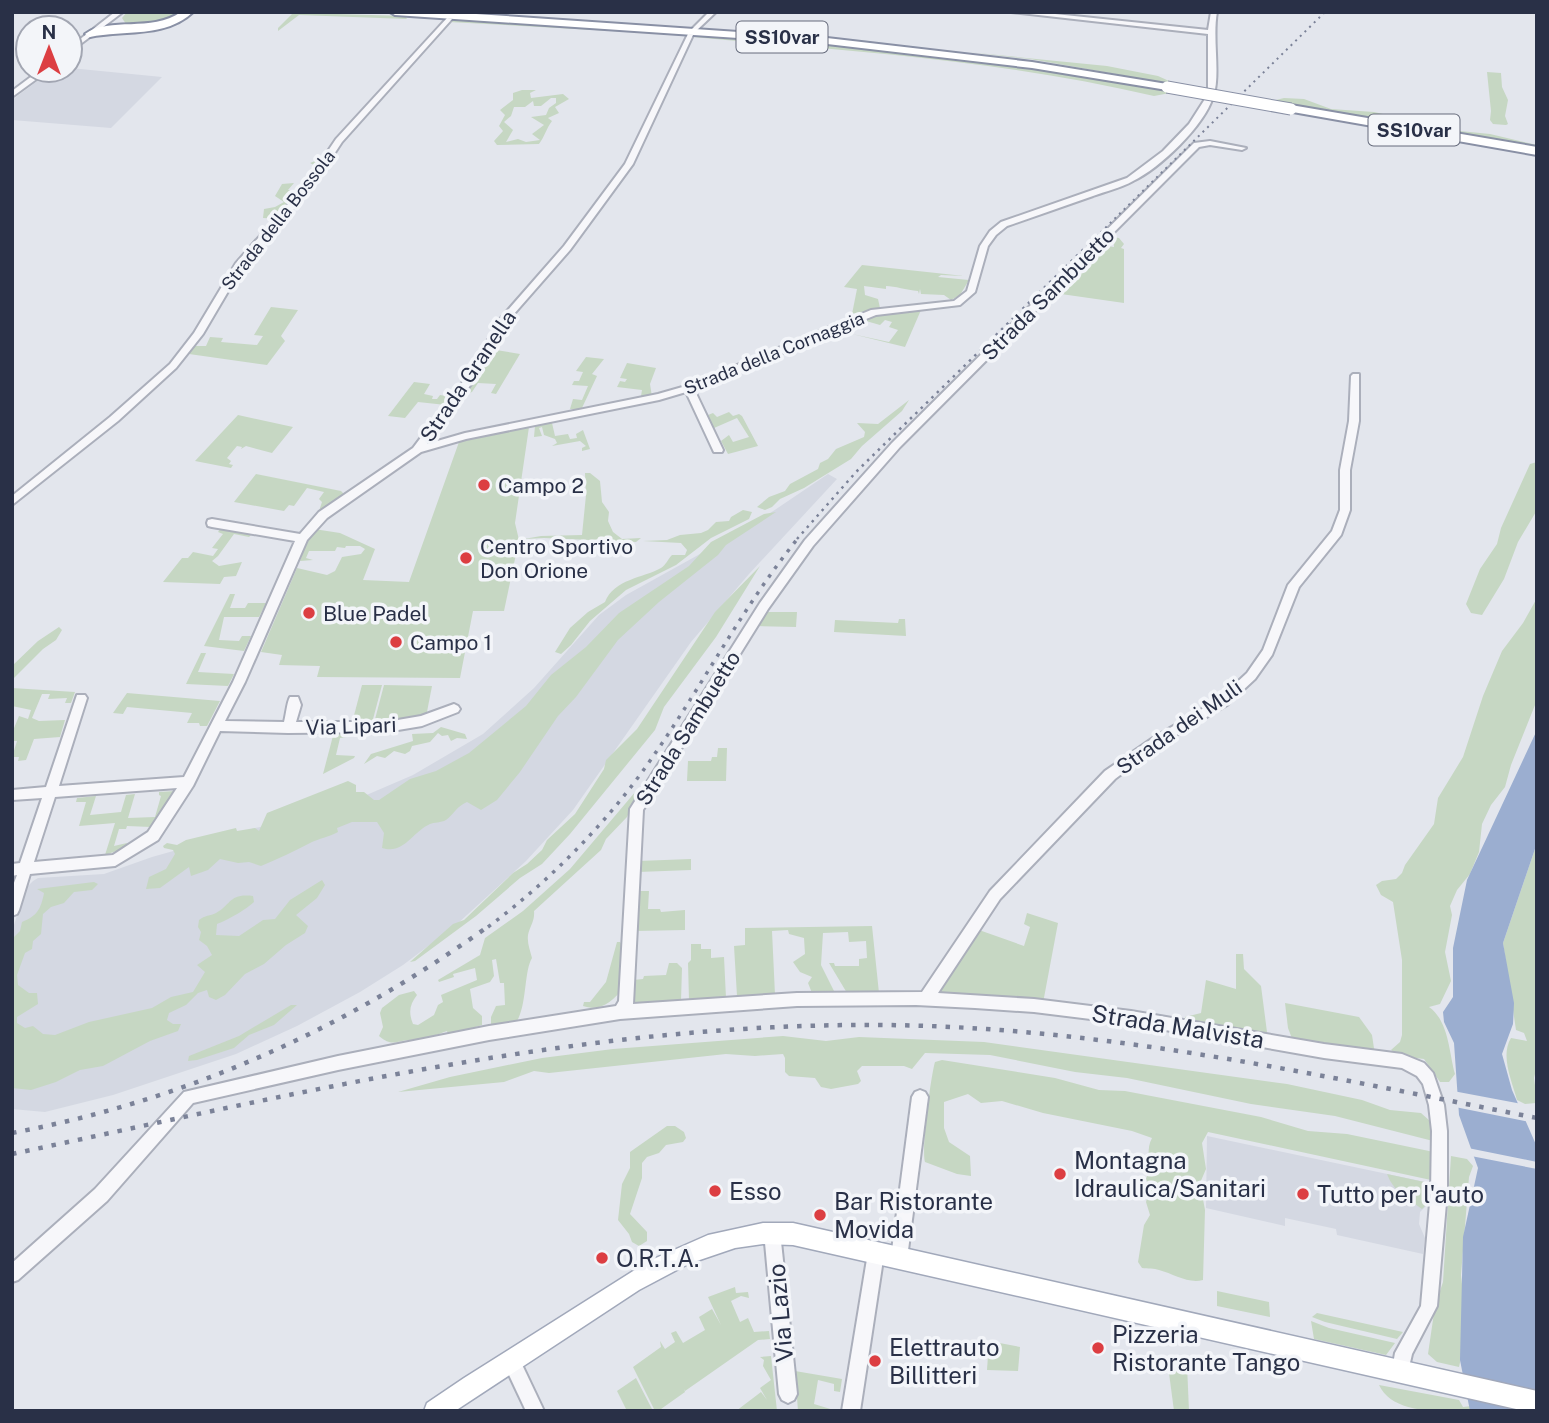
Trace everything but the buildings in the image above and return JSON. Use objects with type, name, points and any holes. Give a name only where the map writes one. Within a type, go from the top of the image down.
[{"type":"highway","name":"SS10var","points":[[395,12],[839,42],[1032,65],[1537,151]]},
{"type":"highway","points":[[103,24],[120,19],[141,29],[166,26],[187,13]]},
{"type":"highway","points":[[90,34],[120,19]]},
{"type":"main road","points":[[435,1411],[669,1260],[723,1239],[772,1232],[899,1258],[1537,1402]]},
{"type":"street","name":"Strada Granella","points":[[19,869],[116,860],[153,836],[188,782],[216,726],[302,538],[323,515],[417,450],[472,376],[503,321],[581,231],[629,163],[692,33],[713,12]]},
{"type":"street","points":[[1014,12],[1211,32]]},
{"type":"street","name":"Strada della Cornaggia","points":[[417,450],[465,436],[640,402],[689,388],[860,317],[887,310],[941,306],[965,298],[973,287],[984,246],[1004,223],[1114,187],[1145,172],[1192,125],[1206,106],[1212,90],[1211,32],[1214,12]]},
{"type":"street","name":"Strada della Bossola","points":[[12,502],[114,419],[173,366],[198,334],[239,265],[308,187],[339,141],[423,51],[452,15]]},
{"type":"street","points":[[84,38],[103,24],[120,19]]},
{"type":"street","points":[[12,95],[27,84]]},
{"type":"street","name":"Strada Sambuetto","points":[[620,1012],[626,1003],[637,809],[791,566],[838,508],[896,445],[1197,145],[1210,143],[1242,148]]},
{"type":"street","name":"Strada dei Muli","points":[[928,999],[928,995],[995,895],[1110,775],[1157,741],[1223,702],[1251,676],[1262,660],[1294,585],[1337,532],[1345,510],[1345,470],[1354,421],[1356,376]]},
{"type":"street","points":[[689,388],[718,450]]},
{"type":"street","points":[[212,523],[302,538]]},
{"type":"street","points":[[12,910],[19,869],[51,792],[81,698]]},
{"type":"street","name":"Via Lipari","points":[[288,728],[294,700]]},
{"type":"street","name":"Via Lipari","points":[[216,726],[386,727],[422,721],[454,709]]},
{"type":"street","points":[[12,795],[188,782]]},
{"type":"street","name":"Strada Malvista","points":[[620,1012],[764,1002],[928,999],[1090,1011],[1402,1061],[1420,1069],[1434,1094],[1439,1130],[1440,1179],[1429,1306],[1423,1322],[1403,1350],[1401,1370]]},
{"type":"street","points":[[12,1274],[101,1195],[189,1097],[338,1063],[489,1033],[620,1012]]},
{"type":"street","points":[[899,1258],[920,1097]]},
{"type":"street","name":"Via Lazio","points":[[772,1232],[788,1394]]},
{"type":"street","points":[[851,1411],[876,1253]]},
{"type":"street","points":[[511,1360],[535,1411]]},
{"type":"shaded area","points":[[84,69],[162,77],[111,128],[12,120],[12,100],[33,84],[84,84]]},
{"type":"shaded area","points":[[828,474],[837,479],[749,574],[691,642],[573,810],[526,861],[456,925],[403,965],[360,992],[297,1026],[236,1054],[113,1095],[45,1112],[12,1109],[12,931],[26,888],[33,881],[38,878],[104,874],[152,857],[255,828],[320,815],[413,775],[483,734],[534,688],[599,615],[626,595],[754,524]]},
{"type":"shaded area","points":[[1207,1136],[1430,1183],[1427,1205],[1420,1212],[1419,1224],[1425,1238],[1423,1254],[1337,1235],[1336,1229],[1285,1218],[1285,1226],[1206,1208]]},
{"type":"green space","points":[[127,12],[180,12],[159,25],[126,24],[122,18]]},
{"type":"green space","points":[[270,12],[405,16],[407,19],[299,15],[278,31],[292,14]]},
{"type":"green space","points":[[452,19],[684,34],[685,35],[449,22]]},
{"type":"green space","points":[[696,33],[801,41],[1062,71],[1175,92],[1154,96],[982,65],[693,37]]},
{"type":"green space","points":[[967,52],[1107,66],[1158,76],[1178,85],[1030,59]]},
{"type":"green space","points":[[1487,72],[1501,73],[1502,87],[1508,100],[1506,125],[1493,124],[1490,120]]},
{"type":"green space","points":[[536,90],[530,93],[531,98],[563,94],[569,99],[555,107],[559,113],[548,118],[552,121],[539,144],[497,145],[494,141],[503,131],[499,126],[505,115],[500,110],[513,100],[513,93]],"holes":[[[551,98],[556,98],[556,103],[549,108],[546,115],[531,117],[544,125],[532,134],[540,140],[526,142],[518,139],[506,142],[513,130],[504,122],[511,116],[514,107],[525,107],[533,101],[534,106],[541,106]]]},
{"type":"green space","points":[[1284,98],[1304,99],[1331,109],[1374,112],[1460,131],[1490,134],[1537,145],[1537,148],[1272,101]]},
{"type":"green space","points":[[323,158],[329,160],[325,171],[295,195],[281,219],[263,218],[264,209],[284,202],[275,196],[282,184],[294,183],[288,190],[294,191],[312,175],[310,172],[316,166],[310,163]]},
{"type":"green space","points":[[1113,237],[1119,238],[1124,244],[1121,248],[1124,249],[1124,303],[1054,293],[1101,245],[1114,247]]},
{"type":"green space","points":[[862,265],[964,276],[938,277],[969,280],[960,295],[951,300],[944,295],[921,294],[920,289],[919,294],[918,291],[893,287],[886,286],[886,289],[864,286],[865,295],[878,299],[880,308],[852,314],[857,289],[844,287]]},
{"type":"green space","points":[[271,307],[298,310],[281,336],[285,341],[267,365],[189,354],[195,346],[206,346],[210,337],[223,338],[221,342],[257,345],[263,336],[254,335]]},
{"type":"green space","points":[[921,310],[905,347],[852,334],[889,342],[898,330],[889,327],[892,322],[885,320],[880,325],[866,321],[862,324],[856,322],[889,313]]},
{"type":"green space","points":[[490,349],[520,354],[496,394],[491,393],[496,384],[478,383],[472,392],[466,394]]},
{"type":"green space","points":[[586,357],[604,359],[592,374],[597,376],[581,410],[570,409],[573,399],[582,400],[588,386],[572,385],[574,381],[579,381],[583,372],[576,371]]},
{"type":"green space","points":[[627,363],[656,368],[650,384],[652,397],[624,403],[626,399],[641,396],[642,390],[617,387],[620,381],[625,382],[627,379],[620,378]]},
{"type":"green space","points":[[414,382],[430,384],[424,394],[433,396],[432,399],[437,399],[440,395],[452,397],[446,405],[418,402],[405,418],[388,416]]},
{"type":"green space","points":[[909,400],[902,411],[851,459],[804,488],[780,499],[772,507],[765,510],[757,507],[769,497],[785,491],[790,484],[818,469],[820,463],[828,459],[836,449],[864,437],[865,432],[857,423],[878,424]]},
{"type":"green space","points":[[729,412],[733,416],[742,416],[758,446],[728,454],[721,441],[729,435],[733,442],[749,437],[737,418],[714,428],[708,415],[713,413],[717,417]]},
{"type":"green space","points":[[238,415],[293,427],[272,453],[246,446],[241,449],[242,447],[237,446],[227,458],[231,461],[229,464],[233,465],[231,468],[195,461]]},
{"type":"green space","points":[[552,423],[555,436],[568,434],[570,439],[577,438],[576,434],[583,430],[590,449],[582,451],[586,446],[580,441],[552,446],[557,443],[555,439],[544,435],[542,427],[539,428],[542,436],[534,437],[535,426]]},
{"type":"green space","name":"Centro Sportivo Don Orione","points":[[529,427],[515,523],[519,540],[504,611],[473,611],[460,678],[317,677],[320,666],[279,665],[282,655],[261,652],[297,568],[327,575],[335,571],[342,557],[361,554],[365,549],[360,546],[346,546],[337,547],[335,551],[309,551],[306,558],[313,560],[300,561],[309,535],[314,529],[340,533],[375,549],[363,580],[409,582],[459,442]]},
{"type":"green space","points":[[1537,462],[1537,510],[1518,542],[1504,579],[1482,615],[1471,613],[1466,604],[1480,569],[1497,544],[1501,528],[1530,464]]},
{"type":"green space","points":[[585,473],[590,473],[600,481],[602,502],[609,512],[608,521],[613,532],[622,539],[641,538],[636,542],[524,539],[582,535]]},
{"type":"green space","points":[[256,474],[341,491],[344,494],[319,511],[322,502],[319,499],[324,492],[307,488],[294,506],[289,505],[284,511],[234,502]]},
{"type":"green space","points":[[743,510],[752,512],[749,519],[711,538],[676,565],[626,590],[590,621],[561,654],[555,652],[570,628],[588,612],[605,602],[615,588],[661,568],[672,555],[685,555],[687,550],[681,543],[643,541],[667,540],[680,535],[701,533],[716,522],[729,521]]},
{"type":"green space","points":[[776,512],[726,545],[718,555],[659,602],[618,640],[576,697],[558,716],[520,772],[497,800],[481,810],[467,802],[446,820],[430,824],[402,846],[390,849],[382,848],[384,833],[377,822],[352,822],[337,828],[338,832],[335,834],[261,866],[220,859],[208,870],[191,876],[189,867],[160,888],[146,889],[149,877],[166,869],[175,854],[173,850],[164,848],[167,843],[177,845],[186,840],[236,828],[237,831],[255,828],[259,831],[267,813],[348,781],[356,785],[356,792],[364,792],[374,800],[379,800],[410,779],[436,771],[469,753],[526,706],[551,675],[586,647],[619,613],[689,566],[711,542],[764,514]]},
{"type":"green space","points":[[221,528],[252,534],[249,537],[234,534],[212,561],[219,566],[242,562],[236,576],[224,577],[220,584],[163,582],[182,558],[188,558],[193,552],[213,556],[218,549],[212,548],[223,534],[218,532]]},
{"type":"green space","points":[[760,566],[716,637],[664,707],[655,730],[570,834],[542,864],[520,878],[476,916],[410,962],[453,924],[464,920],[513,873],[527,864],[542,850],[547,840],[575,814],[604,769],[606,760],[637,729],[715,612]]},
{"type":"green space","points":[[230,594],[235,594],[230,608],[245,608],[248,603],[266,603],[259,617],[224,617],[219,640],[239,641],[242,636],[251,636],[244,651],[204,646]]},
{"type":"green space","points":[[1537,598],[1537,700],[1505,787],[1491,805],[1482,824],[1479,852],[1470,874],[1457,890],[1450,906],[1452,915],[1445,952],[1451,981],[1440,1004],[1429,1007],[1441,1020],[1455,1074],[1449,1082],[1440,1082],[1424,1059],[1400,1056],[1391,1050],[1400,1042],[1402,1035],[1402,960],[1393,902],[1381,895],[1376,885],[1382,881],[1396,879],[1402,873],[1434,824],[1438,798],[1463,757],[1483,696],[1502,651]]},
{"type":"green space","points":[[765,612],[797,612],[796,627],[756,626]]},
{"type":"green space","points":[[899,619],[905,619],[906,636],[834,632],[835,620],[898,623]]},
{"type":"green space","points":[[59,627],[62,630],[56,640],[12,680],[12,666],[38,641]]},
{"type":"green space","points":[[201,653],[206,653],[198,672],[234,674],[228,686],[186,684]]},
{"type":"green space","points":[[362,685],[382,685],[372,723],[352,723]]},
{"type":"green space","points":[[384,685],[432,686],[426,717],[374,723]]},
{"type":"green space","points":[[12,688],[75,692],[71,703],[65,703],[67,698],[48,699],[50,694],[42,694],[32,718],[39,721],[65,720],[60,737],[34,739],[26,760],[18,761],[19,757],[12,757],[17,741],[12,741],[12,733],[19,716],[28,719],[31,710],[12,706]]},
{"type":"green space","points":[[127,693],[220,701],[207,726],[200,726],[199,723],[187,723],[192,713],[127,707],[123,714],[113,713]]},
{"type":"green space","points":[[441,727],[465,734],[467,739],[457,738],[451,741],[448,735],[442,736],[438,733],[430,742],[412,746],[405,754],[394,751],[385,758],[377,756],[364,764],[371,754],[413,741],[412,734],[433,733]]},
{"type":"green space","points":[[334,732],[349,732],[347,737],[340,738],[336,755],[355,756],[323,774]]},
{"type":"green space","points":[[718,748],[727,748],[726,781],[687,781],[688,761],[711,761],[712,757],[717,757]]},
{"type":"green space","points":[[175,791],[151,827],[127,826],[126,829],[119,829],[114,846],[127,843],[125,848],[105,855],[115,823],[79,826],[86,802],[76,802],[77,798],[96,796],[90,815],[121,812],[126,795],[135,794],[128,818],[155,817],[161,796],[159,792]]},
{"type":"green space","points":[[636,791],[639,791],[627,817],[606,839],[601,850],[534,911],[528,938],[532,958],[517,1021],[491,1025],[496,1006],[505,1005],[504,983],[500,983],[496,959],[492,960],[494,976],[490,982],[470,989],[473,1008],[482,1016],[482,1025],[448,1035],[447,1031],[429,1037],[394,1042],[379,1036],[383,1027],[380,1013],[382,1008],[399,995],[414,991],[417,995],[410,1012],[413,1024],[418,1025],[434,1015],[438,1005],[443,1002],[441,995],[477,980],[475,968],[453,974],[454,977],[439,982],[438,980],[480,955],[485,938],[523,911],[570,869]]},
{"type":"green space","points":[[1537,843],[1534,1078],[1537,1100],[1536,1103],[1525,1104],[1517,1100],[1507,1061],[1511,1038],[1527,1041],[1524,1033],[1516,1030],[1503,943]]},
{"type":"green space","points":[[691,859],[691,870],[638,872],[638,861]]},
{"type":"green space","points":[[322,880],[325,885],[317,898],[296,915],[308,926],[305,933],[264,964],[245,974],[225,995],[216,1000],[209,997],[207,990],[169,1013],[167,1020],[173,1024],[181,1024],[178,1031],[150,1041],[103,1066],[80,1070],[31,1090],[12,1088],[12,939],[20,931],[22,922],[40,908],[44,893],[37,889],[94,882],[98,884],[92,890],[74,892],[64,903],[51,907],[43,914],[41,934],[33,941],[32,949],[25,953],[17,975],[18,985],[29,993],[37,993],[38,1004],[17,1017],[17,1023],[25,1028],[33,1026],[43,1034],[55,1035],[89,1022],[152,1008],[171,997],[193,992],[205,972],[197,965],[212,955],[207,946],[199,940],[199,920],[221,910],[239,896],[253,896],[254,902],[251,905],[217,924],[216,935],[239,936],[263,920],[275,919],[290,900]]},
{"type":"green space","points":[[637,891],[649,891],[648,909],[660,909],[661,912],[685,910],[685,930],[635,931]]},
{"type":"green space","points":[[1027,913],[1058,923],[1043,1003],[941,996],[937,993],[979,930],[1024,946],[1030,927],[1024,924]]},
{"type":"green space","points":[[872,926],[879,993],[847,993],[829,963],[834,963],[835,966],[859,966],[859,959],[867,958],[866,941],[849,942],[848,932],[823,933],[821,965],[835,993],[812,993],[808,983],[812,977],[800,972],[793,962],[805,954],[804,938],[789,934],[788,930],[772,931],[775,995],[737,996],[734,946],[745,945],[745,928]]},
{"type":"green space","points":[[617,942],[624,948],[623,989],[610,1002],[600,1007],[583,1006],[584,1002],[590,1002],[606,982]]},
{"type":"green space","points":[[691,944],[701,944],[701,949],[711,949],[711,958],[724,957],[726,998],[689,1000],[688,963],[691,960]]},
{"type":"green space","points":[[1236,954],[1243,954],[1244,969],[1261,986],[1267,1032],[1262,1035],[1185,1022],[1185,1017],[1201,1013],[1206,980],[1236,989]]},
{"type":"green space","points":[[669,963],[677,963],[682,968],[681,1001],[634,1006],[633,980],[643,979],[644,976],[666,975]]},
{"type":"green space","points":[[1285,1003],[1359,1017],[1372,1035],[1375,1055],[1293,1041],[1288,1028]]},
{"type":"green space","points":[[291,1005],[297,1005],[274,1025],[249,1035],[234,1048],[188,1061],[189,1056],[239,1036]]},
{"type":"green space","points":[[783,1036],[826,1041],[859,1037],[984,1042],[1287,1084],[1362,1100],[1390,1110],[1421,1113],[1430,1121],[1433,1141],[1335,1116],[1251,1104],[1127,1078],[1075,1072],[990,1055],[925,1053],[912,1069],[904,1066],[862,1066],[857,1071],[861,1081],[858,1084],[831,1089],[821,1087],[815,1078],[789,1076],[785,1072],[783,1054],[726,1054],[549,1073],[534,1071],[504,1082],[398,1092],[450,1077],[542,1058],[613,1049]]},
{"type":"green space","points":[[942,1060],[1055,1078],[1099,1090],[1125,1091],[1261,1117],[1308,1131],[1347,1134],[1429,1151],[1432,1152],[1434,1174],[1431,1180],[1208,1132],[1202,1143],[1206,1169],[1200,1183],[1205,1210],[1203,1280],[1186,1280],[1157,1269],[1142,1268],[1138,1262],[1144,1225],[1150,1215],[1146,1202],[1150,1188],[1146,1179],[1152,1138],[1002,1101],[981,1103],[968,1094],[944,1102],[944,1128],[949,1142],[970,1156],[971,1176],[957,1174],[925,1162],[925,1129],[931,1081],[935,1062]]},
{"type":"green space","points":[[667,1126],[675,1126],[684,1132],[686,1138],[683,1142],[666,1145],[659,1153],[647,1157],[642,1163],[642,1178],[630,1214],[647,1232],[647,1241],[639,1246],[632,1242],[618,1220],[622,1184],[630,1168],[630,1152]]},
{"type":"green space","points":[[1451,1156],[1467,1159],[1473,1166],[1469,1177],[1461,1275],[1467,1330],[1459,1367],[1437,1362],[1428,1354],[1435,1306],[1443,1282]]},
{"type":"green space","points":[[1387,1174],[1429,1183],[1427,1204],[1422,1209],[1406,1198],[1393,1185]]},
{"type":"green space","points":[[735,1287],[736,1293],[748,1292],[749,1298],[741,1296],[731,1301],[740,1322],[748,1318],[754,1332],[769,1331],[770,1339],[758,1340],[685,1391],[684,1389],[685,1392],[661,1409],[662,1411],[655,1411],[633,1367],[661,1347],[660,1341],[665,1349],[675,1342],[671,1333],[676,1331],[683,1343],[705,1330],[699,1317],[712,1309],[721,1325],[708,1297]]},
{"type":"green space","points":[[1217,1291],[1269,1302],[1270,1317],[1217,1306]]},
{"type":"green space","points":[[1317,1313],[1403,1332],[1397,1339],[1312,1317]]},
{"type":"green space","points":[[1311,1321],[1329,1328],[1395,1343],[1386,1355],[1314,1339]]},
{"type":"green space","points":[[989,1341],[1020,1347],[1018,1371],[987,1370]]},
{"type":"green space","points":[[771,1356],[777,1411],[736,1411],[761,1392],[767,1400],[760,1388],[771,1380],[763,1366],[764,1360],[760,1357]]},
{"type":"green space","points":[[1167,1358],[1187,1365],[1189,1411],[1174,1411]]},
{"type":"green space","points":[[795,1371],[842,1379],[840,1392],[834,1391],[834,1384],[818,1380],[814,1404],[837,1411],[798,1411]]},
{"type":"green space","points":[[636,1378],[653,1411],[627,1411],[617,1391]]},
{"type":"green space","points":[[1379,1385],[1459,1400],[1463,1407],[1480,1405],[1484,1411],[1411,1408],[1387,1396]]},
{"type":"water","points":[[1537,730],[1537,843],[1503,943],[1514,1003],[1513,1024],[1502,1054],[1512,1090],[1537,1147],[1537,1411],[1470,1411],[1460,1360],[1463,1237],[1478,1168],[1459,1115],[1454,1043],[1444,1022],[1443,1012],[1453,997],[1453,948],[1467,880]]},
{"type":"pier","points":[[1453,1091],[1522,1104],[1530,1122],[1455,1107]]},
{"type":"pier","points":[[1468,1148],[1537,1162],[1537,1169],[1471,1156]]},
{"type":"railway","points":[[1096,237],[1325,12]]},
{"type":"railway","points":[[797,539],[856,472],[1098,235]]},
{"type":"railway","points":[[488,927],[557,869],[618,803],[654,755],[742,617],[799,537]]},
{"type":"railway","points":[[12,1133],[77,1119],[140,1101],[263,1056],[379,997],[490,925]]},
{"type":"railway","points":[[12,1154],[445,1065],[664,1035],[774,1027],[885,1025],[1049,1034],[1213,1056],[1537,1118]]},
{"type":"place","name":"Campo 2","points":[[484,485]]},
{"type":"place","name":"Centro Sportivo Don Orione","points":[[466,558]]},
{"type":"place","name":"Blue Padel","points":[[309,613]]},
{"type":"place","name":"Campo 1","points":[[396,642]]},
{"type":"place","name":"Montagna Idraulica/Sanitari","points":[[1060,1174]]},
{"type":"place","name":"Esso","points":[[715,1191]]},
{"type":"place","name":"Tutto per l'auto","points":[[1303,1194]]},
{"type":"place","name":"Bar Ristorante Movida","points":[[820,1215]]},
{"type":"place","name":"O.R.T.A.","points":[[602,1258]]},
{"type":"place","name":"Pizzeria Ristorante Tango","points":[[1098,1348]]},
{"type":"place","name":"Elettrauto Billitteri","points":[[875,1361]]}]
